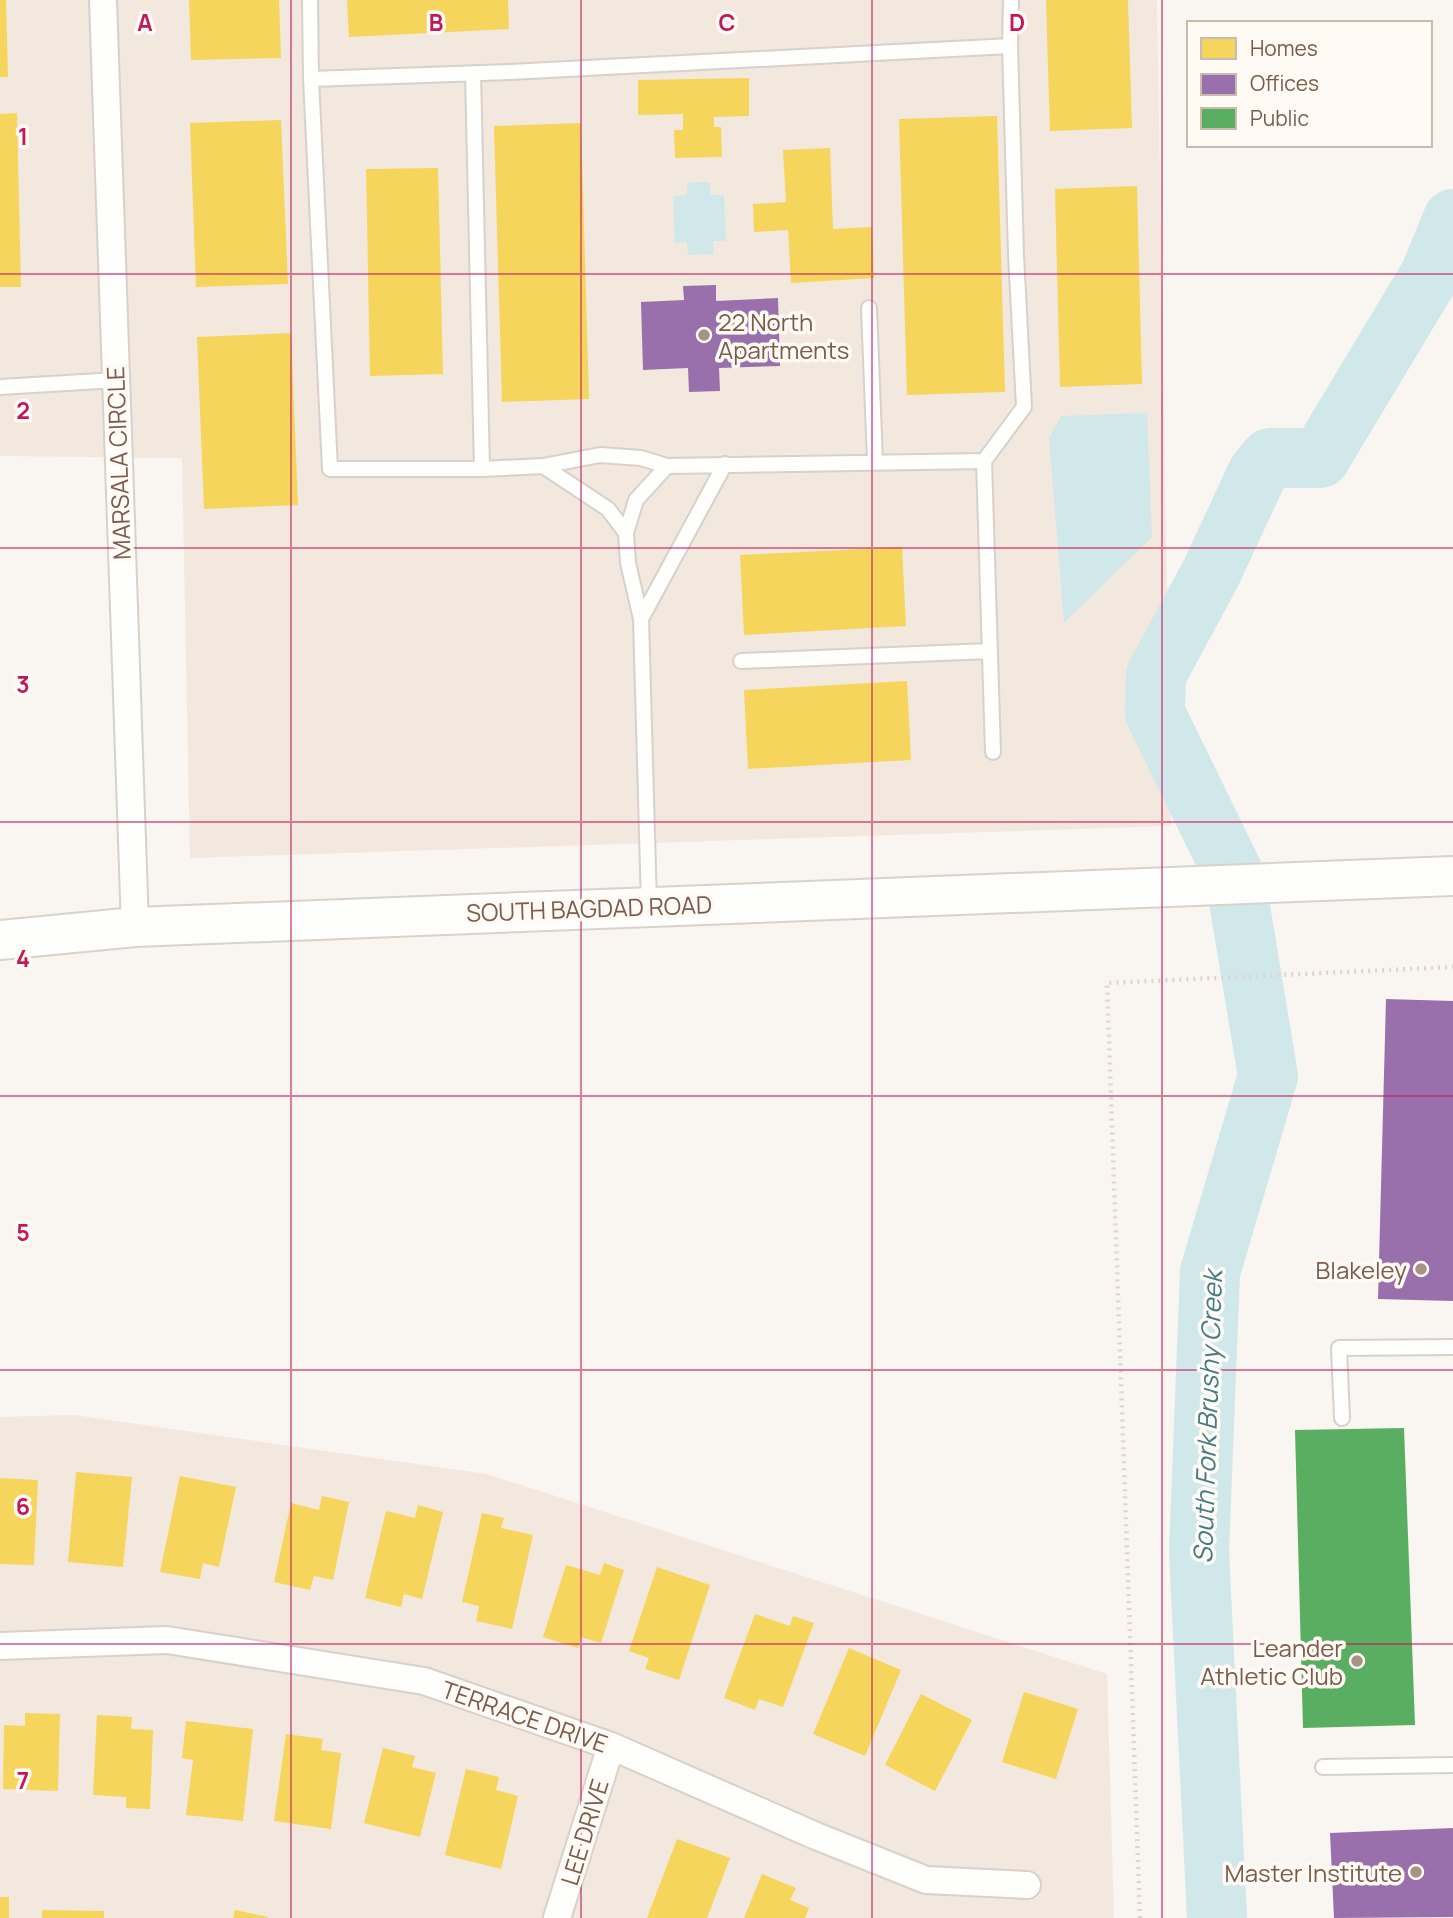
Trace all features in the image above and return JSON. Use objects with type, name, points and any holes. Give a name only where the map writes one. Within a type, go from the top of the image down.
[{"type":"main road","name":"SOUTH BAGDAD ROAD","points":[[0,940],[135,927],[1453,876]]},
{"type":"street","name":"MARSALA CIRCLE","points":[[103,0],[135,927]]},
{"type":"street","name":"TERRACE DRIVE","points":[[0,1646],[167,1640],[424,1681],[611,1746],[816,1836],[926,1880],[1027,1885]]},
{"type":"street","name":"LEE DRIVE","points":[[557,1918],[611,1746]]},
{"type":"lane","points":[[310,0],[330,469],[482,469],[543,466],[600,455],[641,457],[667,466],[984,461]]},
{"type":"lane","points":[[992,752],[984,461],[1024,407],[1016,256],[1011,0]]},
{"type":"lane","points":[[312,79],[1010,47]]},
{"type":"lane","points":[[473,73],[482,469]]},
{"type":"lane","points":[[869,308],[875,462]]},
{"type":"lane","points":[[0,387],[116,380]]},
{"type":"lane","points":[[641,619],[725,464]]},
{"type":"lane","points":[[543,466],[608,509],[626,533]]},
{"type":"lane","points":[[649,906],[641,619],[628,563],[626,533],[636,500],[667,466]]},
{"type":"lane","points":[[741,660],[990,651]]},
{"type":"lane","points":[[1342,1418],[1339,1348],[1453,1347]]},
{"type":"lane","points":[[1323,1767],[1453,1765]]},
{"type":"path","points":[[1140,1918],[1107,983],[1453,967]]},
{"type":"shaded area","name":"22 North Apartments","points":[[0,0],[1157,0],[1171,826],[190,858],[182,458],[0,456]]},
{"type":"shaded area","points":[[74,1415],[487,1474],[1107,1674],[1114,1918],[0,1918],[0,1417]]},
{"type":"water","points":[[710,182],[710,195],[724,195],[726,241],[713,241],[714,254],[688,255],[687,242],[675,243],[673,196],[687,195],[687,183]]},
{"type":"water","points":[[1147,413],[1152,537],[1064,623],[1049,438],[1061,416]]},
{"type":"building: Homes","points":[[0,0],[6,0],[8,77],[0,77]]},
{"type":"building: Homes","points":[[189,0],[279,0],[281,58],[191,60]]},
{"type":"building: Homes","points":[[347,0],[508,0],[509,29],[349,37]]},
{"type":"building: Homes","points":[[1046,0],[1128,0],[1132,128],[1050,131]]},
{"type":"building: Homes","points":[[749,78],[749,116],[714,117],[714,127],[721,127],[722,157],[675,158],[674,130],[683,130],[683,114],[638,115],[638,80]]},
{"type":"building: Homes","points":[[17,113],[21,287],[0,287],[0,114]]},
{"type":"building: Homes","points":[[997,116],[1005,392],[907,395],[899,119]]},
{"type":"building: Homes","points":[[281,120],[288,284],[196,287],[190,123]]},
{"type":"building: Homes","points":[[581,123],[589,399],[502,402],[494,126]]},
{"type":"building: Homes","points":[[830,148],[833,229],[872,227],[874,278],[791,283],[788,230],[754,232],[753,204],[786,202],[783,150]]},
{"type":"building: Homes","points":[[438,168],[443,374],[370,376],[366,169]]},
{"type":"building: Homes","points":[[1137,186],[1142,384],[1060,387],[1055,189]]},
{"type":"building: Homes","points":[[291,333],[298,505],[204,509],[197,337]]},
{"type":"building: Homes","points":[[902,547],[906,626],[744,635],[740,555]]},
{"type":"building: Homes","points":[[907,681],[911,760],[748,769],[744,690]]},
{"type":"building: Homes","points":[[76,1472],[132,1477],[123,1567],[68,1562]]},
{"type":"building: Homes","points":[[180,1476],[236,1487],[219,1567],[203,1563],[200,1579],[160,1572]]},
{"type":"building: Homes","points":[[0,1478],[38,1480],[34,1565],[0,1564]]},
{"type":"building: Homes","points":[[322,1496],[349,1502],[333,1580],[314,1576],[310,1590],[274,1582],[291,1503],[319,1510]]},
{"type":"building: Homes","points":[[418,1505],[443,1512],[422,1599],[404,1594],[401,1607],[365,1598],[386,1511],[415,1518]]},
{"type":"building: Homes","points":[[482,1513],[504,1518],[501,1528],[533,1535],[512,1629],[476,1621],[479,1606],[462,1602]]},
{"type":"building: Homes","points":[[604,1563],[624,1570],[601,1643],[581,1637],[578,1648],[543,1637],[566,1565],[600,1575]]},
{"type":"building: Homes","points":[[657,1567],[710,1585],[679,1680],[645,1669],[649,1658],[629,1651]]},
{"type":"building: Homes","points":[[755,1614],[790,1626],[793,1616],[814,1623],[783,1707],[759,1699],[755,1710],[724,1698]]},
{"type":"building: Homes","points":[[849,1648],[901,1670],[865,1756],[813,1734]]},
{"type":"building: Homes","points":[[1024,1692],[1078,1709],[1056,1779],[1002,1762]]},
{"type":"building: Homes","points":[[921,1694],[972,1720],[935,1791],[885,1765]]},
{"type":"building: Homes","points":[[25,1713],[60,1714],[58,1791],[3,1789],[4,1725],[25,1726]]},
{"type":"building: Homes","points":[[97,1715],[132,1717],[131,1729],[153,1730],[150,1809],[126,1808],[126,1797],[93,1795]]},
{"type":"building: Homes","points":[[186,1721],[253,1729],[243,1821],[186,1815],[193,1760],[182,1758]]},
{"type":"building: Homes","points":[[286,1734],[323,1739],[321,1750],[341,1753],[331,1829],[274,1821]]},
{"type":"building: Homes","points":[[383,1748],[415,1756],[412,1767],[436,1773],[420,1837],[364,1823]]},
{"type":"building: Homes","points":[[466,1769],[499,1777],[496,1790],[518,1796],[501,1869],[445,1855]]},
{"type":"building: Homes","points":[[677,1839],[730,1858],[707,1918],[647,1918]]},
{"type":"building: Homes","points":[[762,1874],[796,1888],[790,1900],[809,1908],[805,1918],[744,1918]]},
{"type":"building: Homes","points":[[0,1897],[9,1897],[9,1918],[0,1918]]},
{"type":"building: Homes","points":[[42,1910],[104,1911],[104,1918],[42,1918]]},
{"type":"building: Homes","points":[[235,1910],[268,1917],[268,1918],[233,1918]]},
{"type":"building: Offices","points":[[716,285],[716,301],[778,298],[780,366],[719,368],[720,391],[689,392],[688,368],[643,370],[641,302],[684,300],[683,286]]},
{"type":"building: Offices","points":[[1386,999],[1453,1001],[1453,1301],[1378,1299]]},
{"type":"building: Offices","points":[[1453,1828],[1453,1917],[1334,1918],[1330,1833]]},
{"type":"building: Public","points":[[1404,1428],[1415,1725],[1303,1728],[1295,1430]]},
{"type":"waterway","name":"South Fork Brushy Creek","points":[[1217,1918],[1199,1552],[1210,1272],[1268,1076],[1235,877],[1155,713],[1156,675],[1211,573],[1258,472],[1270,458],[1320,458],[1430,275],[1453,219]]},
{"type":"place","name":"22 North Apartments","points":[[704,335]]},
{"type":"place","name":"Blakeley","points":[[1421,1269]]},
{"type":"place","name":"Leander Athletic Club","points":[[1357,1661]]},
{"type":"place","name":"Master Institute","points":[[1416,1872]]}]
